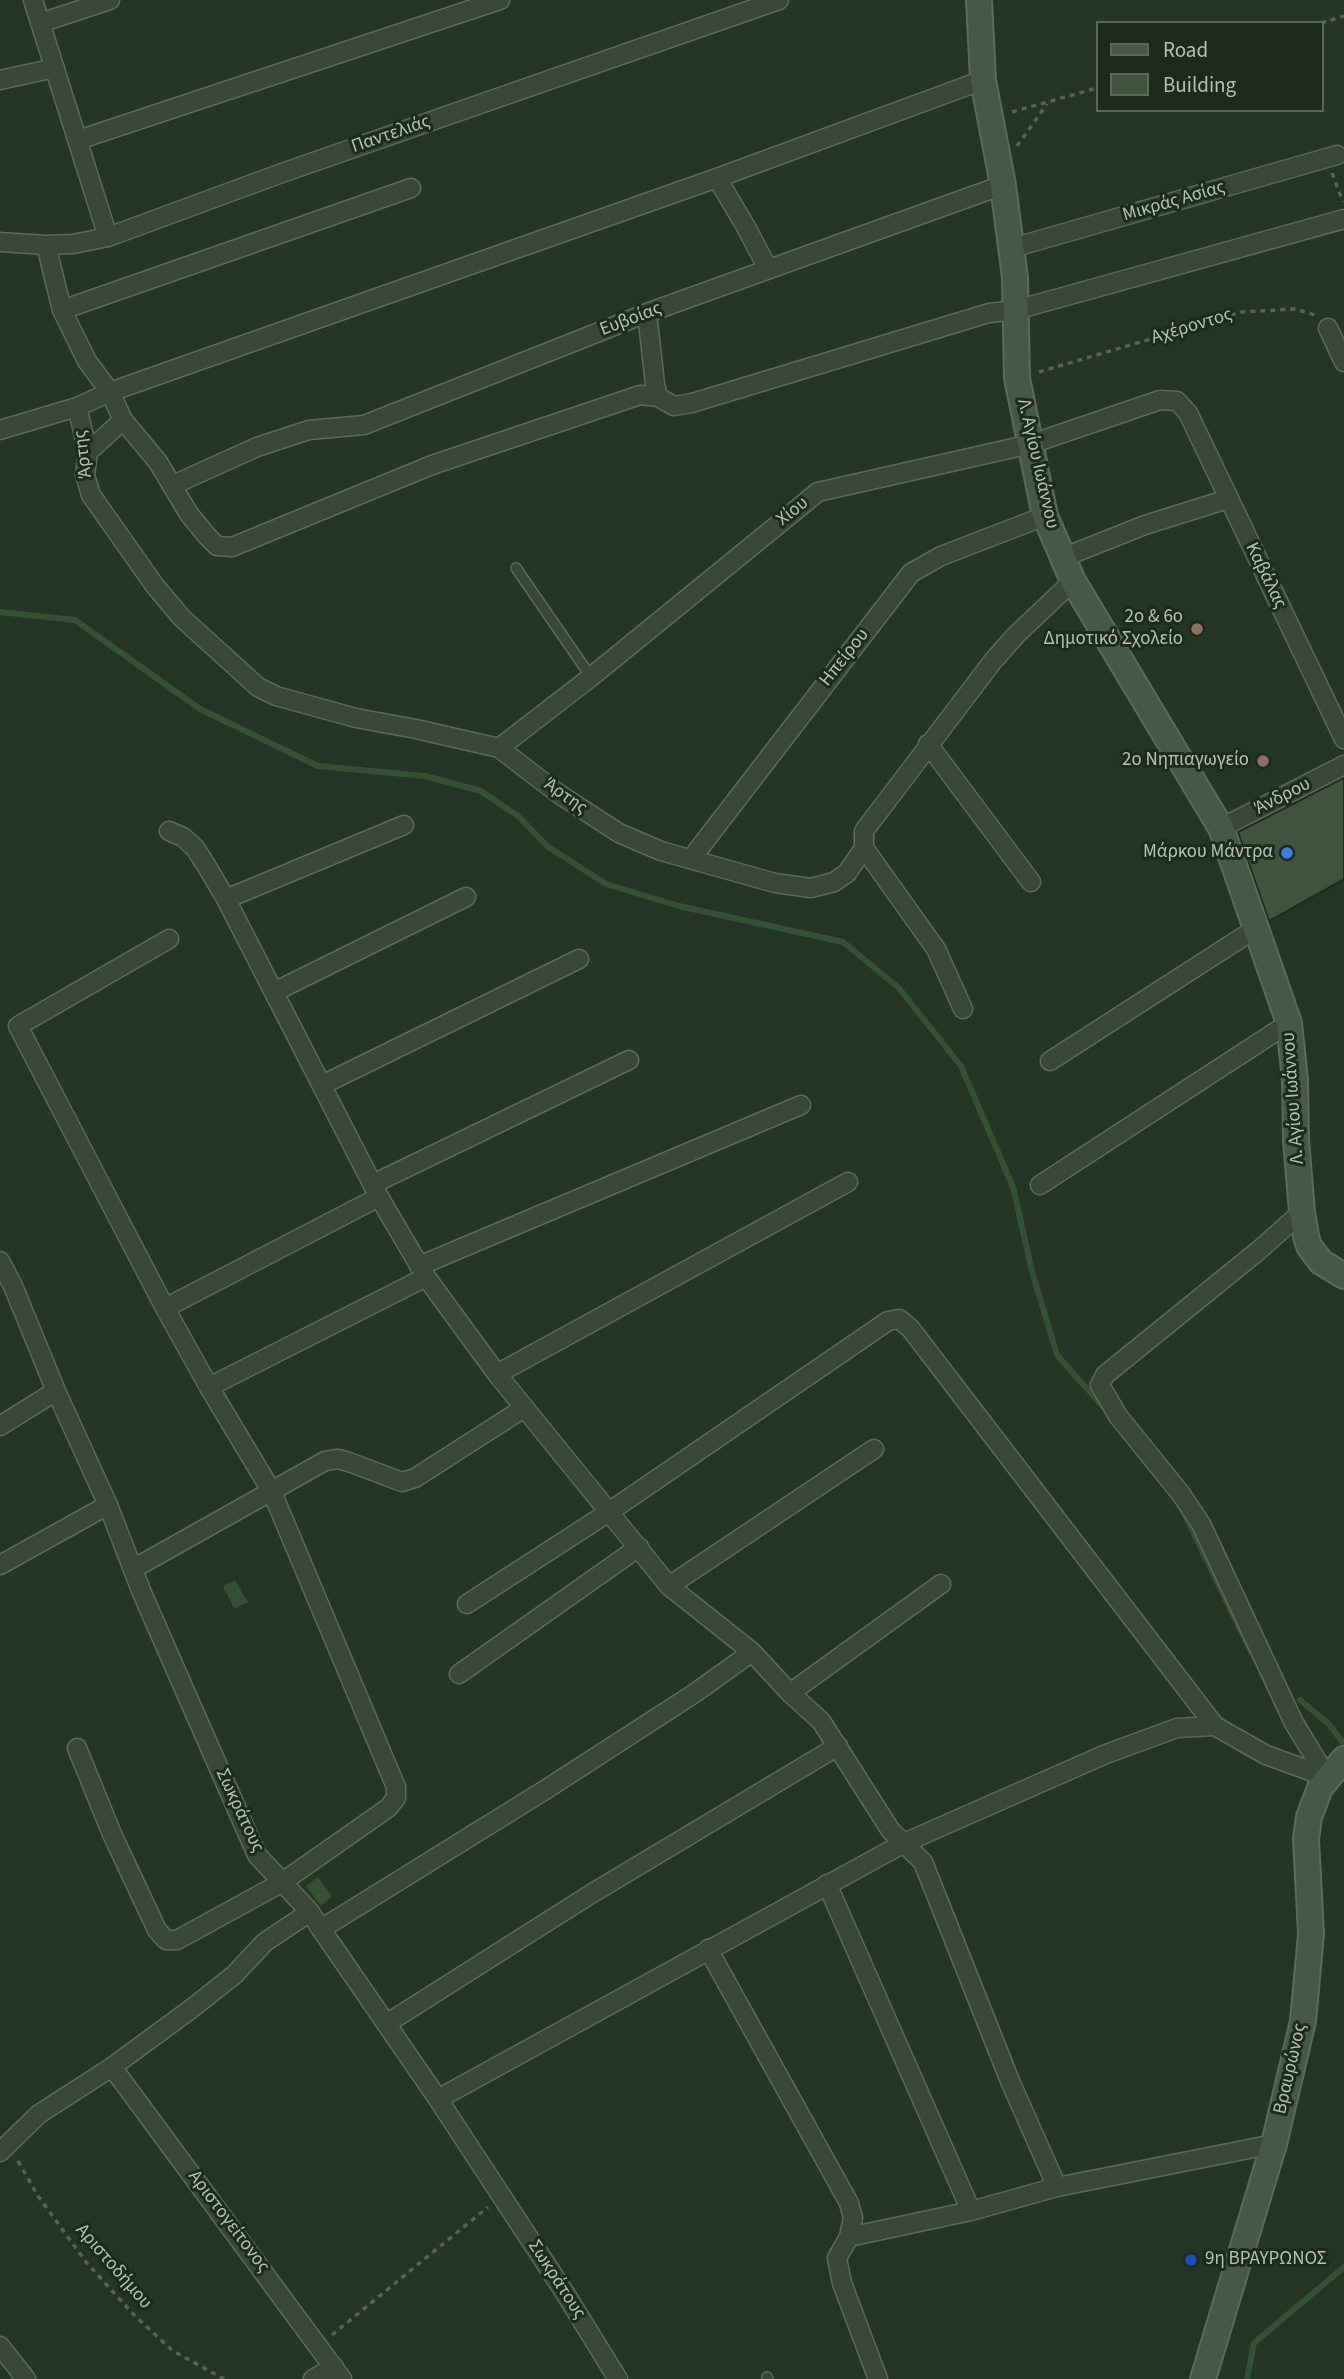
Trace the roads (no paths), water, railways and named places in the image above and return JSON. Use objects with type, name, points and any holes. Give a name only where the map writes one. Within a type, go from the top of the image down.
[{"type":"street","points":[[33,0],[108,237]]},
{"type":"street","points":[[40,23],[110,0]]},
{"type":"street","points":[[78,140],[500,0]]},
{"type":"street","name":"Παντελιάς","points":[[0,242],[73,244],[108,237],[282,173],[779,0]]},
{"type":"street","name":"Λ. Αγίου Ιωάννου","points":[[979,0],[983,80],[1002,177],[1012,248],[1017,378],[1045,516],[1073,582],[1221,828],[1289,1023],[1302,1212],[1309,1246],[1321,1262],[1344,1276]]},
{"type":"street","points":[[0,80],[55,68]]},
{"type":"street","points":[[0,430],[77,407],[110,392],[717,178],[983,80]]},
{"type":"street","name":"Μικράς Ασίας","points":[[1012,248],[1331,157]]},
{"type":"street","name":"Ευβοίας","points":[[173,485],[257,447],[309,430],[364,425],[1002,177]]},
{"type":"street","points":[[717,178],[747,227],[768,270]]},
{"type":"street","points":[[62,310],[411,188]]},
{"type":"street","points":[[46,245],[62,310],[87,361],[110,392],[123,420],[158,462],[207,536],[217,546],[232,547],[432,465],[640,395],[659,397],[674,406],[692,403],[976,317],[1016,310],[1344,219]]},
{"type":"street","points":[[647,313],[655,384],[659,397]]},
{"type":"street","points":[[1328,328],[1344,362]]},
{"type":"street","name":"Χίου","points":[[499,748],[591,677],[818,492],[1031,444],[1160,400],[1177,401],[1188,413]]},
{"type":"street","name":"Άρτης","points":[[77,407],[88,452],[85,475],[91,495],[155,586],[182,618],[258,687],[276,696],[356,718],[499,748],[559,794],[619,833],[661,851],[775,883],[811,888],[834,882],[847,873],[864,848],[864,831],[928,744],[1016,635],[1073,582]]},
{"type":"street","name":"Καβάλας","points":[[1188,413],[1344,739]]},
{"type":"street","points":[[88,452],[123,420]]},
{"type":"street","points":[[1062,558],[1145,525],[1228,499]]},
{"type":"street","name":"Ηπείρου","points":[[691,859],[911,573],[941,556],[1045,516]]},
{"type":"street","points":[[928,744],[1031,882]]},
{"type":"street","name":"Άνδρου","points":[[1221,828],[1344,765]]},
{"type":"street","points":[[226,900],[404,825]]},
{"type":"street","points":[[169,831],[183,837],[195,848],[226,900],[376,1191],[422,1271],[497,1374],[669,1586],[752,1652],[790,1693],[821,1721],[891,1831],[923,1862],[1010,2081],[1057,2187]]},
{"type":"street","points":[[864,848],[936,949],[963,1009]]},
{"type":"street","points":[[274,992],[466,897]]},
{"type":"street","points":[[1050,1061],[1255,929]]},
{"type":"street","points":[[78,1748],[112,1834],[157,1930],[166,1940],[177,1940],[281,1882],[388,1808],[396,1798],[396,1787],[272,1492],[165,1308],[18,1026],[169,940]]},
{"type":"street","points":[[322,1085],[579,959]]},
{"type":"street","points":[[1040,1185],[1289,1023]]},
{"type":"street","points":[[165,1308],[376,1191],[629,1060]]},
{"type":"street","points":[[209,1387],[422,1271],[801,1105]]},
{"type":"street","points":[[497,1374],[848,1182]]},
{"type":"street","points":[[1302,1212],[1105,1375],[1100,1385],[1118,1416],[1181,1494],[1201,1524],[1294,1723],[1337,1766]]},
{"type":"street","name":"Σωκράτους","points":[[0,1261],[6,1289],[108,1505],[257,1855],[310,1912],[502,2196],[618,2379]]},
{"type":"street","points":[[467,1604],[609,1512],[888,1321],[899,1319],[910,1328],[1215,1726],[1266,1755],[1337,1766]]},
{"type":"street","points":[[0,1426],[56,1391]]},
{"type":"street","points":[[133,1569],[325,1461],[338,1459],[402,1482],[415,1478],[524,1408]]},
{"type":"street","points":[[669,1586],[874,1449]]},
{"type":"street","points":[[0,1565],[108,1505]]},
{"type":"street","points":[[458,1674],[639,1547]]},
{"type":"street","points":[[790,1693],[941,1584]]},
{"type":"street","points":[[321,1929],[545,1790],[695,1693],[752,1652]]},
{"type":"street","points":[[438,2099],[904,1843],[1106,1754],[1177,1728],[1215,1726]]},
{"type":"street","points":[[386,2024],[591,1894],[838,1746]]},
{"type":"street","name":"Βραυρώνος","points":[[1203,2379],[1274,2144],[1303,2021],[1311,1934],[1306,1839],[1313,1803],[1337,1766]]},
{"type":"street","points":[[827,1884],[971,2211]]},
{"type":"street","points":[[4,2148],[39,2114],[112,2067],[234,1975],[265,1942],[310,1912]]},
{"type":"street","points":[[708,1949],[849,2203],[853,2218],[849,2237],[837,2258],[842,2283],[878,2379]]},
{"type":"street","name":"Αριστογείτονος","points":[[112,2067],[338,2373]]},
{"type":"street","points":[[849,2237],[971,2211],[1057,2187],[1274,2144]]},
{"type":"street","points":[[0,2346],[26,2379]]},
{"type":"street","points":[[313,2379],[338,2373]]},
{"type":"lane","points":[[516,568],[591,677]]},
{"type":"waterway","points":[[0,612],[75,620],[200,709],[318,766],[425,776],[481,791],[518,816],[547,846],[606,884],[679,906],[843,942],[898,987],[961,1066],[1013,1187],[1032,1271],[1057,1355],[1107,1411]]},
{"type":"waterway","points":[[1183,1511],[1251,1652]]},
{"type":"waterway","points":[[1300,1700],[1329,1724],[1344,1744]]},
{"type":"waterway","points":[[1247,2379],[1254,2343],[1344,2267]]},
{"type":"place","name":"2ο & 6ο Δημοτικό Σχολείο","points":[[1197,629]]},
{"type":"place","name":"2ο Νηπιαγωγείο","points":[[1263,761]]},
{"type":"place","name":"Μάρκου Μάντρα","points":[[1287,853]]},
{"type":"place","name":"9η ΒΡΑΥΡΩΝΟΣ","points":[[1191,2260]]}]
